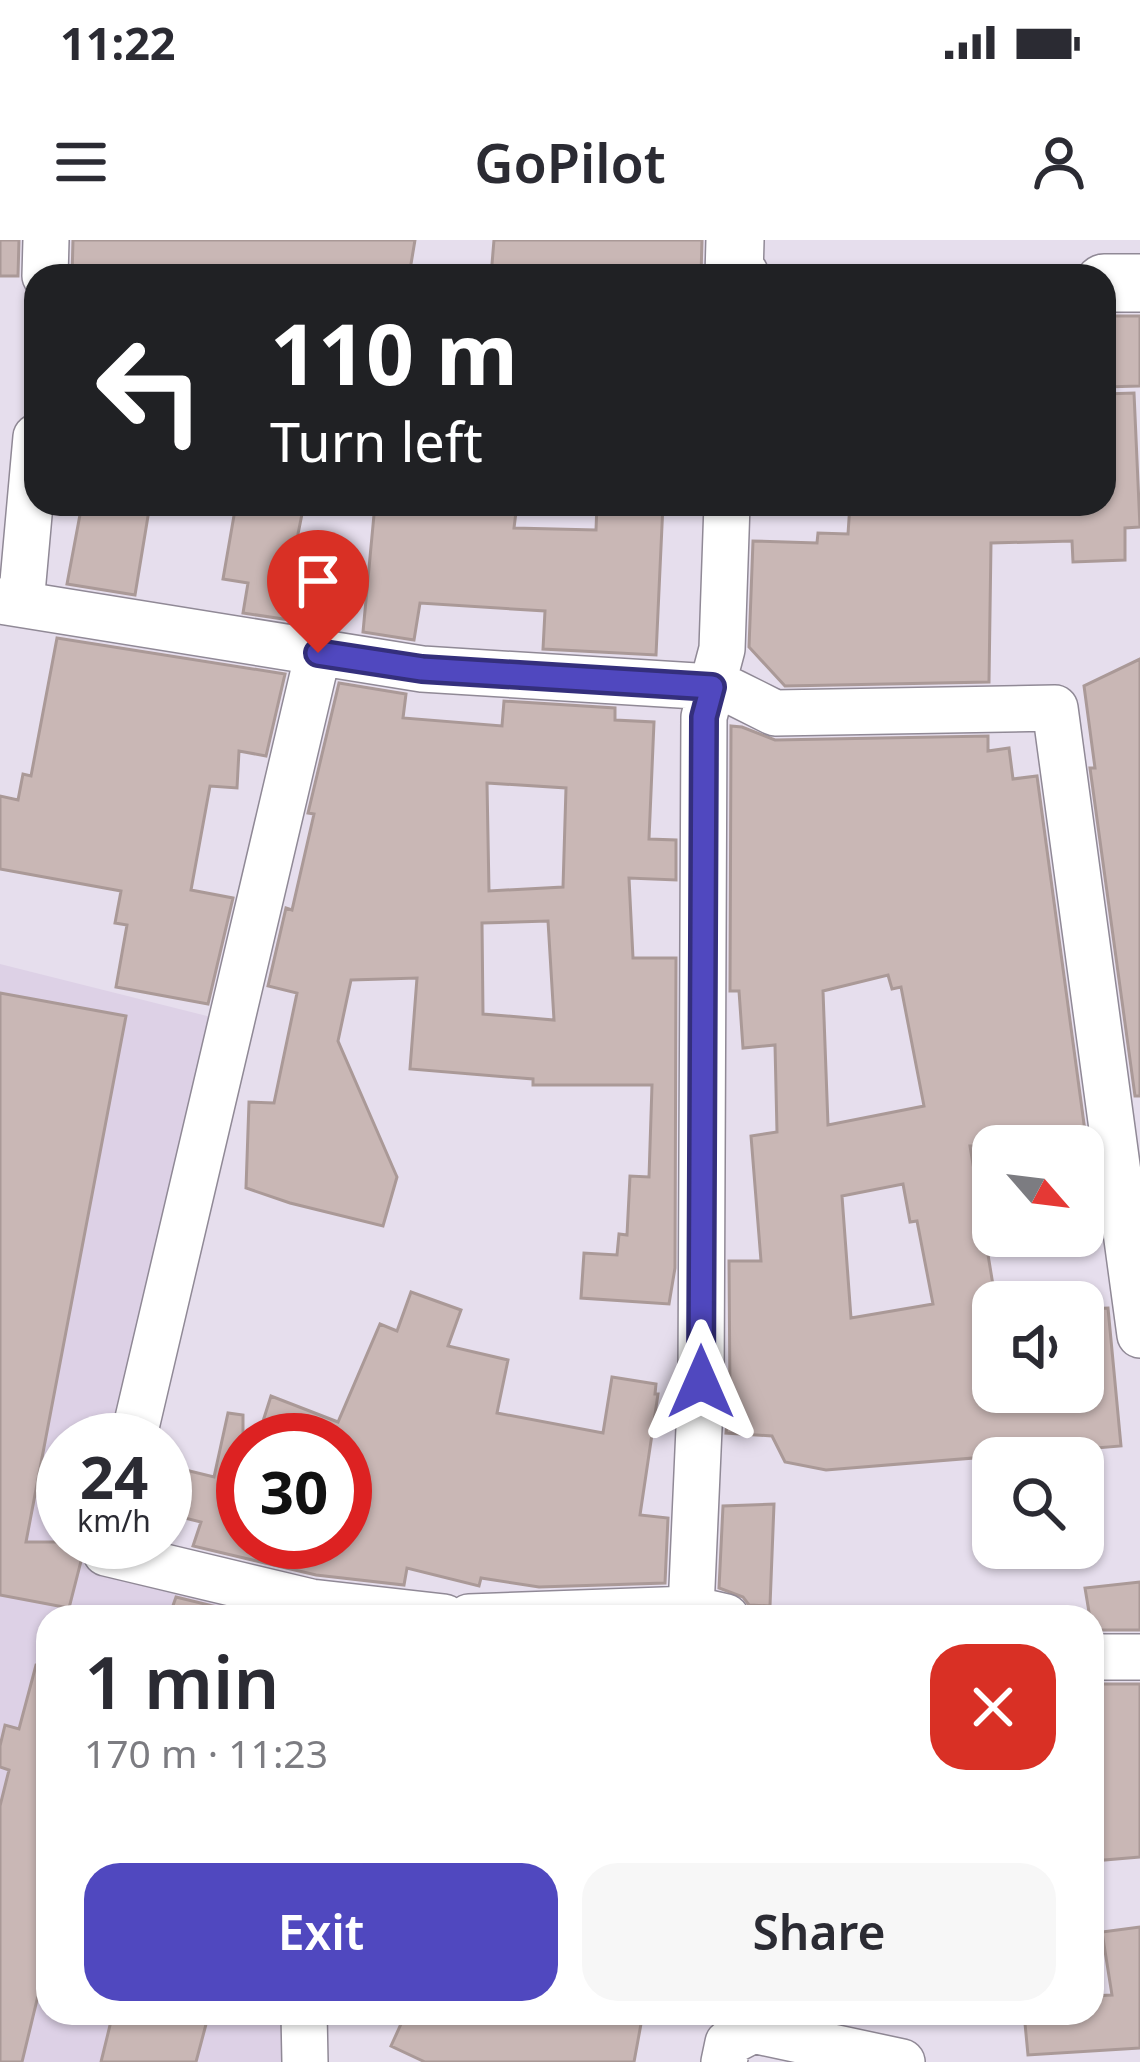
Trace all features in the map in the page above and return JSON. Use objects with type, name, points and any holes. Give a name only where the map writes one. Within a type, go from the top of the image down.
[{"type":"street","points":[[24,513],[10,603],[422,669],[712,687],[775,713],[1055,708],[1140,1335]]},
{"type":"street","points":[[709,1605],[701,1382],[704,717],[722,649],[727,516]]},
{"type":"street","points":[[139,1413],[318,653]]},
{"type":"street","points":[[173,1569],[338,1605]]},
{"type":"street","points":[[1104,1657],[1140,1657]]},
{"type":"street","points":[[304,2025],[305,2062]]},
{"type":"street","points":[[724,2062],[728,2043],[753,2030],[902,2062]]},
{"type":"shaded area","points":[[0,964],[211,1017],[119,1413],[36,1413],[36,1569],[97,1569],[254,1605],[36,1605],[36,2025],[291,2025],[291,2062],[0,2062]]},
{"type":"building","points":[[0,240],[19,240],[18,276],[0,276]]},
{"type":"building","points":[[73,240],[415,240],[411,264],[72,264]]},
{"type":"building","points":[[494,240],[702,240],[701,264],[492,264]]},
{"type":"building","points":[[1116,316],[1140,316],[1140,386],[1116,387]]},
{"type":"building","points":[[1134,393],[1140,527],[1125,528],[1125,560],[1073,562],[1072,541],[991,543],[989,682],[785,686],[749,647],[753,541],[817,543],[818,533],[848,534],[849,516],[1116,516],[1116,394]]},
{"type":"building","points":[[80,516],[148,516],[135,595],[67,584]]},
{"type":"building","points":[[234,516],[302,516],[297,539],[304,540],[290,620],[243,613],[248,583],[223,579]]},
{"type":"building","points":[[374,516],[516,516],[514,528],[596,530],[597,516],[662,516],[656,655],[543,649],[545,611],[420,603],[414,640],[363,632]]},
{"type":"building","points":[[57,638],[285,674],[266,756],[239,751],[237,788],[210,786],[191,890],[233,898],[208,1004],[116,987],[127,925],[115,923],[121,891],[0,869],[0,796],[18,800],[23,774],[31,776]]},
{"type":"building","points":[[1140,659],[1140,1096],[1135,1096],[1090,768],[1095,768],[1084,686]]},
{"type":"building","points":[[339,683],[406,694],[403,718],[502,726],[504,701],[615,708],[615,720],[654,722],[649,839],[676,840],[676,880],[629,878],[633,958],[676,958],[675,1268],[669,1304],[581,1298],[584,1253],[617,1255],[619,1234],[627,1235],[630,1176],[649,1177],[652,1085],[533,1085],[533,1079],[410,1069],[417,978],[351,980],[338,1041],[397,1177],[383,1226],[246,1188],[249,1102],[274,1103],[297,993],[268,986],[286,908],[292,910],[314,814],[308,813]],"holes":[[[487,783],[566,788],[563,887],[489,891]],[[548,921],[554,1020],[483,1014],[482,923]]]},
{"type":"building","points":[[731,726],[775,740],[988,736],[988,751],[1009,748],[1013,779],[1037,776],[1084,1125],[972,1125],[972,1257],[988,1257],[992,1281],[972,1281],[972,1413],[1104,1413],[1104,1308],[1108,1308],[1121,1446],[1104,1447],[1104,1437],[972,1437],[972,1458],[826,1470],[785,1462],[772,1436],[726,1433],[729,1261],[761,1261],[751,1136],[777,1132],[775,1045],[743,1048],[739,991],[730,991]],"holes":[[[888,975],[892,989],[901,987],[924,1106],[828,1125],[823,991]],[[903,1184],[910,1222],[917,1221],[933,1304],[851,1318],[842,1196]]]},
{"type":"building","points":[[0,993],[126,1016],[51,1413],[36,1413],[36,1489],[26,1542],[36,1542],[36,1569],[79,1569],[70,1605],[0,1595]]},
{"type":"building","points":[[411,1292],[461,1310],[448,1346],[508,1360],[497,1413],[603,1433],[612,1377],[656,1384],[640,1515],[668,1518],[665,1583],[539,1587],[481,1578],[479,1586],[407,1568],[404,1585],[291,1569],[372,1569],[372,1413],[342,1413],[380,1324],[397,1331]]},
{"type":"building","points":[[271,1396],[315,1413],[266,1413]]},
{"type":"building","points":[[216,1468],[216,1551],[193,1546],[201,1522],[192,1520],[192,1472],[214,1477]]},
{"type":"building","points":[[774,1504],[770,1605],[749,1605],[743,1597],[719,1588],[723,1506]]},
{"type":"building","points":[[1140,1582],[1140,1630],[1104,1630],[1104,1605],[1088,1605],[1085,1588]]},
{"type":"building","points":[[176,1597],[209,1605],[173,1605]]},
{"type":"building","points":[[36,1665],[36,2004],[22,2062],[0,2062],[0,1806],[9,1770],[0,1767],[0,1746],[5,1725],[19,1729]]},
{"type":"building","points":[[1104,1684],[1140,1684],[1140,1857],[1104,1860]]},
{"type":"building","points":[[1140,1927],[1140,2048],[1028,2055],[1025,2025],[1104,2025],[1104,1995],[1112,1995],[1104,1932]]},
{"type":"building","points":[[110,2025],[206,2025],[196,2062],[101,2062]]},
{"type":"building","points":[[401,2025],[641,2025],[634,2062],[425,2062],[391,2046]]},
{"type":"route","points":[[318,653],[422,669],[712,687],[704,717],[701,1382]]}]
